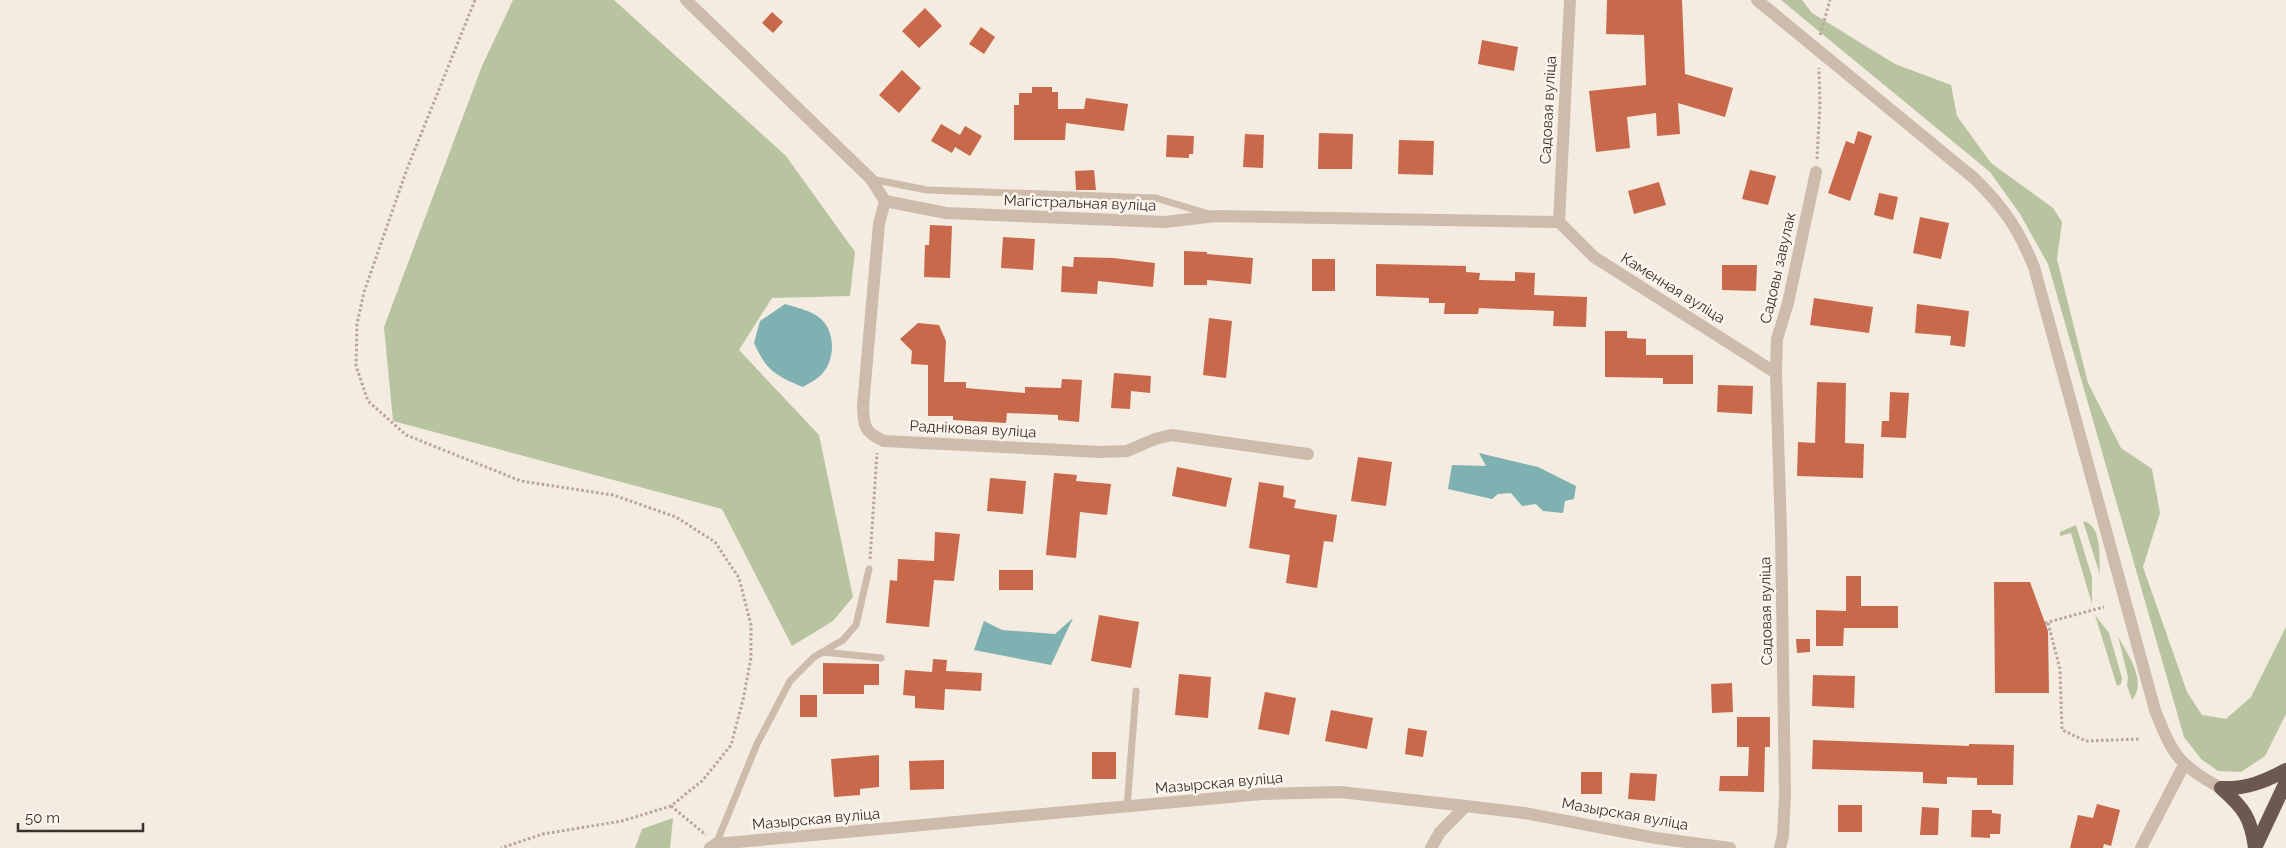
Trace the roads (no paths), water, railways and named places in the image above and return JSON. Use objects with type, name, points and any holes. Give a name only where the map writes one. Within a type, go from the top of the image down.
[{"type":"highway","points":[[2221,788],[2241,788],[2256,785],[2286,770]]},
{"type":"highway","points":[[2255,848],[2286,782]]},
{"type":"highway","points":[[2221,788],[2245,812],[2252,826],[2255,848]]},
{"type":"street","points":[[686,0],[871,179],[885,201]]},
{"type":"street","name":"Садовая вуліца","points":[[1559,222],[1570,0]]},
{"type":"street","points":[[1757,0],[1975,179],[2003,208],[2015,226],[2034,266],[2155,710],[2168,743],[2184,765],[2200,777],[2221,788]]},
{"type":"street","name":"Садовы завулак","points":[[1776,373],[1777,339],[1788,303],[1816,172]]},
{"type":"street","name":"Магістральная вуліца","points":[[885,201],[946,213],[1166,222],[1216,216],[1559,222]]},
{"type":"street","name":"Радніковая вуліца","points":[[885,201],[879,224],[863,406],[864,426],[870,434],[884,441],[1101,452],[1126,451],[1155,438],[1171,436],[1308,454]]},
{"type":"street","name":"Каменная вуліца","points":[[1559,222],[1594,257],[1776,373]]},
{"type":"street","name":"Садовая вуліца","points":[[1776,373],[1781,532],[1784,796],[1783,836],[1780,848]]},
{"type":"street","points":[[2140,848],[2184,765]]},
{"type":"street","name":"Мазырская вуліца","points":[[713,846],[1262,794],[1340,792],[1524,813],[1656,838],[1730,848]]},
{"type":"street","points":[[1431,848],[1440,832],[1466,806]]},
{"type":"lane","points":[[871,179],[926,190],[1156,198],[1216,216]]},
{"type":"lane","points":[[713,846],[757,744],[790,681],[814,657],[843,640],[856,625],[869,569]]},
{"type":"lane","points":[[823,652],[881,658]]},
{"type":"lane","points":[[1127,807],[1136,691]]},
{"type":"water","points":[[785,304],[818,316],[826,325],[831,339],[831,354],[826,368],[818,378],[803,387],[773,371],[763,360],[754,343],[760,321]]},
{"type":"water","points":[[1479,453],[1538,467],[1576,486],[1574,499],[1565,501],[1563,513],[1543,511],[1536,504],[1522,506],[1511,493],[1498,494],[1492,499],[1448,489],[1452,465],[1486,466]]},
{"type":"water","points":[[1073,618],[1051,665],[974,650],[984,621],[1002,630],[1055,634]]}]
